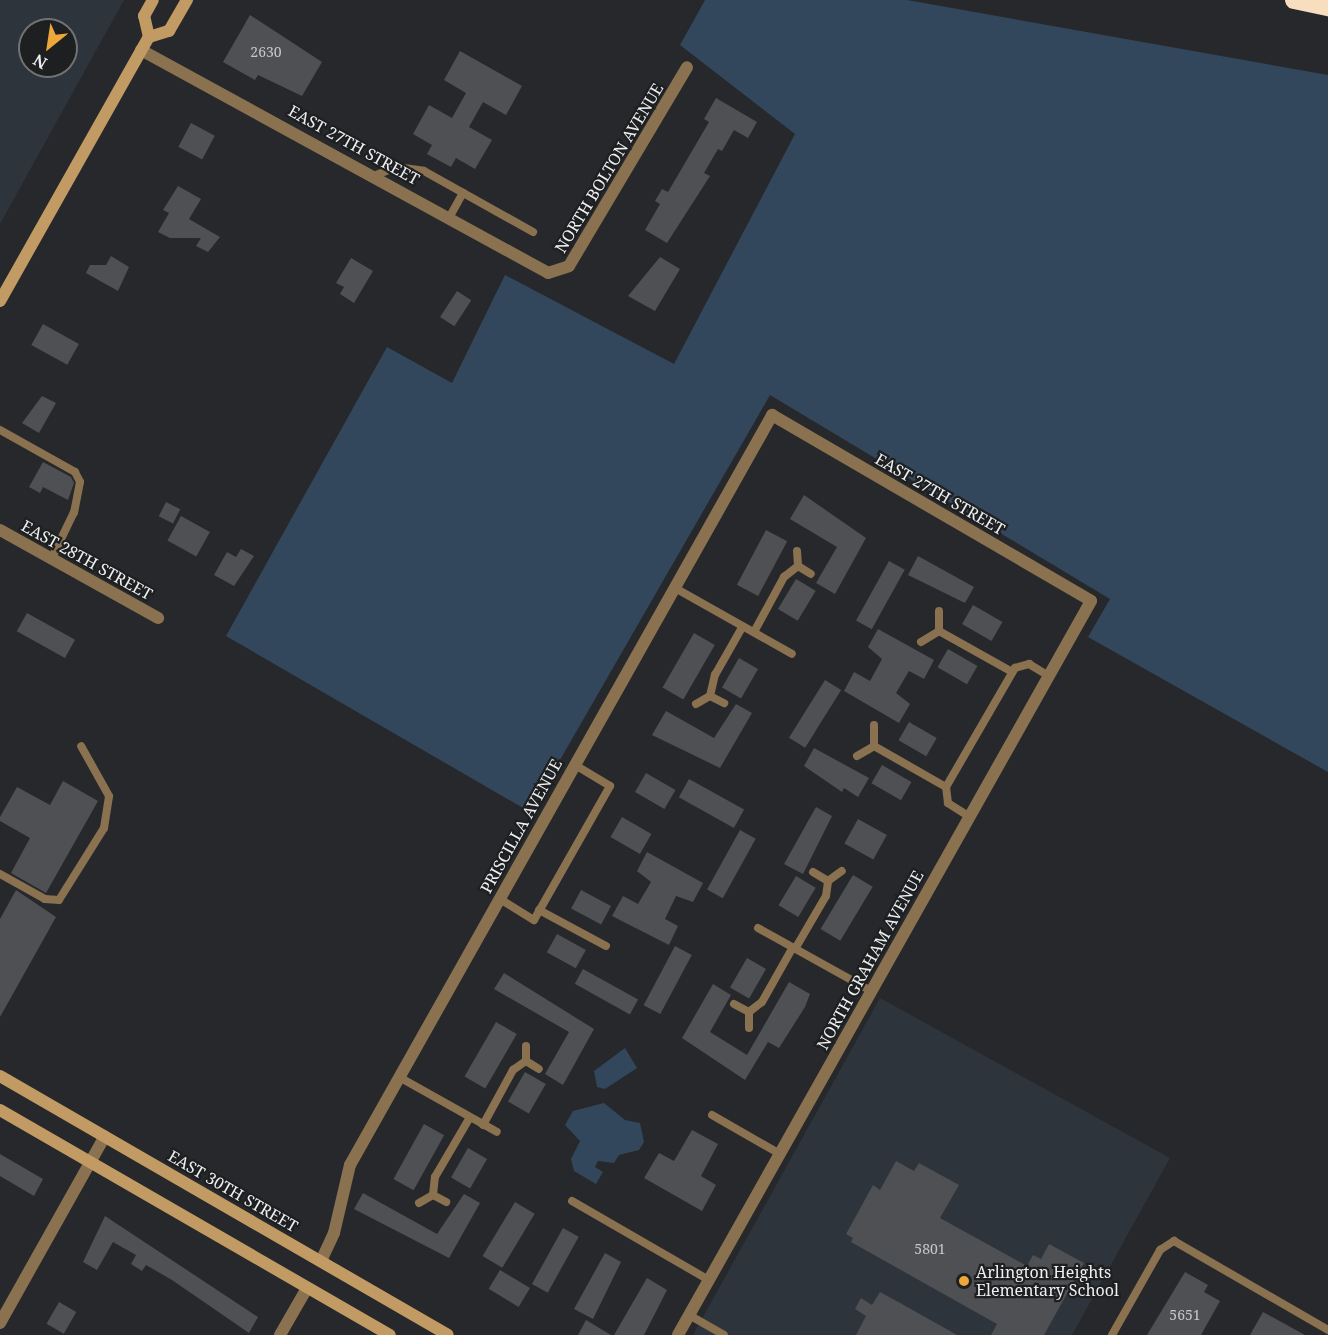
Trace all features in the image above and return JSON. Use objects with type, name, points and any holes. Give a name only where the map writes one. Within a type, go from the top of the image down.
[{"type":"highway","points":[[1294,0],[1328,7]]},
{"type":"main road","points":[[0,301],[149,37],[144,16],[153,0]]},
{"type":"main road","points":[[149,37],[169,31],[187,0]]},
{"type":"main road","name":"EAST 30TH STREET","points":[[0,1076],[448,1335]]},
{"type":"main road","points":[[0,1110],[390,1335]]},
{"type":"street","name":"EAST 27TH STREET","points":[[141,51],[376,175],[548,273]]},
{"type":"street","name":"NORTH BOLTON AVENUE","points":[[548,273],[569,266],[687,67]]},
{"type":"street","name":"EAST 27TH STREET","points":[[772,416],[1091,601]]},
{"type":"street","name":"PRISCILLA AVENUE","points":[[321,1261],[334,1233],[344,1177],[772,416]]},
{"type":"street","name":"EAST 28TH STREET","points":[[0,530],[158,618]]},
{"type":"street","name":"NORTH GRAHAM AVENUE","points":[[678,1335],[1091,601]]},
{"type":"street","points":[[0,1323],[105,1136]]},
{"type":"street","points":[[280,1335],[307,1288]]},
{"type":"lane","points":[[376,175],[411,166],[463,192],[533,232]]},
{"type":"lane","points":[[449,218],[463,192]]},
{"type":"lane","points":[[0,430],[75,472],[80,482],[74,512],[51,560]]},
{"type":"lane","points":[[797,551],[798,566]]},
{"type":"lane","points":[[798,566],[811,574]]},
{"type":"lane","points":[[754,632],[784,577],[798,566]]},
{"type":"lane","points":[[675,588],[792,654]]},
{"type":"lane","points":[[939,611],[939,631]]},
{"type":"lane","points":[[696,704],[710,696],[715,675],[744,626]]},
{"type":"lane","points":[[939,631],[1012,672]]},
{"type":"lane","points":[[921,642],[939,631]]},
{"type":"lane","points":[[970,817],[947,801],[946,787],[1012,672],[1025,664],[1049,676]]},
{"type":"lane","points":[[710,696],[724,703]]},
{"type":"lane","points":[[874,725],[874,746]]},
{"type":"lane","points":[[0,874],[45,899],[59,900],[65,891],[104,828],[109,796],[81,746]]},
{"type":"lane","points":[[874,746],[946,787]]},
{"type":"lane","points":[[857,756],[874,746]]},
{"type":"lane","points":[[500,899],[534,920],[610,786],[575,765]]},
{"type":"lane","points":[[828,880],[842,871]]},
{"type":"lane","points":[[813,872],[828,880]]},
{"type":"lane","points":[[749,1012],[760,1005],[826,896],[828,880]]},
{"type":"lane","points":[[540,910],[606,946]]},
{"type":"lane","points":[[758,928],[872,991]]},
{"type":"lane","points":[[734,1004],[749,1012]]},
{"type":"lane","points":[[749,1012],[749,1028]]},
{"type":"lane","points":[[526,1046],[526,1061]]},
{"type":"lane","points":[[526,1061],[540,1069]]},
{"type":"lane","points":[[483,1125],[513,1070],[526,1061]]},
{"type":"lane","points":[[399,1077],[497,1132]]},
{"type":"lane","points":[[712,1115],[780,1154]]},
{"type":"lane","points":[[433,1194],[435,1177],[470,1117]]},
{"type":"lane","points":[[433,1194],[446,1202]]},
{"type":"lane","points":[[419,1203],[433,1194]]},
{"type":"lane","points":[[572,1201],[709,1280]]},
{"type":"lane","points":[[1112,1335],[1160,1250],[1174,1241],[1328,1330]]},
{"type":"lane","points":[[689,1315],[724,1335]]},
{"type":"shaded area","points":[[0,0],[124,0],[0,224]]},
{"type":"shaded area","points":[[705,0],[907,0],[1328,75],[1328,772],[1088,637],[1110,599],[770,395],[530,812],[226,636],[387,347],[452,383],[505,275],[674,364],[795,134],[680,45]]},
{"type":"shaded area","points":[[880,998],[1170,1158],[1072,1335],[693,1335]]},
{"type":"shaded area","points":[[625,1048],[637,1068],[605,1089],[597,1087],[594,1071]]},
{"type":"shaded area","points":[[604,1103],[625,1120],[640,1123],[644,1142],[639,1150],[619,1155],[614,1163],[598,1161],[595,1167],[603,1172],[596,1184],[574,1171],[571,1159],[580,1141],[565,1125],[573,1111]]},
{"type":"building","points":[[250,15],[322,62],[302,96],[258,75],[255,80],[223,62]]},
{"type":"building","points":[[460,51],[522,86],[506,115],[483,102],[469,127],[492,140],[475,169],[456,158],[451,167],[427,154],[432,145],[413,134],[429,105],[452,118],[466,93],[444,80]]},
{"type":"building","points":[[716,98],[757,122],[748,138],[734,130],[722,151],[718,149],[704,173],[710,176],[667,243],[645,230],[660,204],[655,201],[662,189],[668,192],[709,122],[704,119]]},
{"type":"building","points":[[191,123],[215,136],[202,160],[178,147]]},
{"type":"building","points":[[178,186],[201,199],[189,219],[220,237],[208,252],[196,246],[201,238],[170,238],[158,232],[169,213],[163,210]]},
{"type":"building","points":[[111,256],[129,267],[118,291],[86,273],[90,265],[106,265]]},
{"type":"building","points":[[660,257],[680,269],[655,311],[628,296]]},
{"type":"building","points":[[351,258],[373,271],[354,303],[340,294],[344,287],[336,283]]},
{"type":"building","points":[[457,291],[471,300],[454,326],[440,317]]},
{"type":"building","points":[[43,324],[79,344],[67,365],[31,345]]},
{"type":"building","points":[[42,396],[56,403],[39,433],[22,423]]},
{"type":"building","points":[[43,462],[71,477],[74,483],[68,500],[43,487],[40,493],[29,487]]},
{"type":"building","points":[[804,495],[866,538],[835,594],[816,583],[837,547],[790,519]]},
{"type":"building","points":[[166,502],[180,509],[173,524],[159,516]]},
{"type":"building","points":[[181,516],[210,532],[196,556],[167,540]]},
{"type":"building","points":[[766,530],[787,541],[758,596],[737,585]]},
{"type":"building","points":[[241,549],[254,556],[234,586],[214,575],[227,552],[236,557]]},
{"type":"building","points":[[918,556],[974,587],[965,603],[908,575]]},
{"type":"building","points":[[889,561],[905,570],[872,629],[856,620]]},
{"type":"building","points":[[796,579],[816,591],[798,621],[778,609]]},
{"type":"building","points":[[973,605],[1002,622],[991,641],[962,624]]},
{"type":"building","points":[[27,613],[75,640],[65,658],[17,631]]},
{"type":"building","points":[[878,629],[934,660],[924,679],[909,671],[896,693],[910,704],[899,723],[844,691],[854,672],[870,681],[882,659],[868,647]]},
{"type":"building","points":[[694,633],[715,645],[683,700],[662,688]]},
{"type":"building","points":[[948,649],[977,666],[967,684],[938,667]]},
{"type":"building","points":[[739,658],[758,669],[741,698],[722,687]]},
{"type":"building","points":[[825,680],[841,690],[805,748],[789,738]]},
{"type":"building","points":[[736,704],[752,713],[720,768],[652,735],[666,711],[714,738]]},
{"type":"building","points":[[909,722],[937,738],[926,756],[898,740]]},
{"type":"building","points":[[814,748],[869,778],[858,797],[844,788],[842,792],[804,766]]},
{"type":"building","points":[[882,765],[911,782],[901,800],[872,783]]},
{"type":"building","points":[[646,773],[675,790],[664,809],[635,792]]},
{"type":"building","points":[[689,779],[744,810],[734,828],[679,797]]},
{"type":"building","points":[[63,781],[98,801],[46,893],[11,873],[30,838],[0,821],[0,817],[17,787],[50,805]]},
{"type":"building","points":[[816,807],[832,816],[803,874],[784,864]]},
{"type":"building","points":[[622,817],[651,834],[640,854],[610,837]]},
{"type":"building","points":[[858,819],[887,835],[873,859],[844,843]]},
{"type":"building","points":[[740,830],[756,839],[723,898],[707,889]]},
{"type":"building","points":[[647,852],[703,883],[693,902],[676,896],[665,919],[678,926],[669,945],[612,916],[623,896],[638,904],[651,882],[637,871]]},
{"type":"building","points":[[853,875],[873,887],[840,941],[821,929]]},
{"type":"building","points":[[796,876],[816,888],[798,917],[778,905]]},
{"type":"building","points":[[16,890],[56,917],[0,1017],[0,919]]},
{"type":"building","points":[[581,890],[611,906],[601,925],[571,909]]},
{"type":"building","points":[[557,934],[586,950],[576,968],[547,952]]},
{"type":"building","points":[[675,946],[692,955],[660,1014],[644,1005]]},
{"type":"building","points":[[747,958],[766,969],[749,998],[730,987]]},
{"type":"building","points":[[583,969],[638,1000],[630,1014],[575,984]]},
{"type":"building","points":[[504,973],[594,1029],[563,1085],[545,1074],[569,1032],[494,989]]},
{"type":"building","points":[[789,982],[810,994],[805,1007],[779,1048],[768,1042],[745,1080],[682,1038],[713,984],[731,995],[710,1032],[747,1055]]},
{"type":"building","points":[[496,1022],[517,1034],[485,1089],[464,1077]]},
{"type":"building","points":[[525,1072],[546,1084],[529,1113],[508,1101]]},
{"type":"building","points":[[424,1124],[444,1135],[414,1190],[393,1179]]},
{"type":"building","points":[[692,1130],[718,1144],[701,1176],[716,1185],[702,1211],[644,1178],[659,1153],[674,1161]]},
{"type":"building","points":[[468,1148],[487,1159],[470,1188],[451,1177]]},
{"type":"building","points":[[0,1154],[43,1179],[34,1196],[0,1176]]},
{"type":"building","points":[[896,1161],[914,1171],[919,1163],[959,1185],[940,1218],[1027,1266],[1033,1255],[1041,1259],[1049,1244],[1084,1263],[1044,1335],[991,1335],[997,1324],[851,1242],[853,1238],[846,1234],[873,1185],[880,1190]]},
{"type":"building","points":[[363,1193],[437,1234],[464,1194],[480,1203],[449,1258],[354,1209]]},
{"type":"building","points":[[515,1202],[535,1214],[502,1268],[483,1256]]},
{"type":"building","points":[[105,1216],[258,1317],[249,1333],[172,1280],[146,1265],[142,1271],[131,1264],[136,1255],[113,1242],[97,1270],[83,1262]]},
{"type":"building","points":[[563,1228],[579,1237],[548,1293],[532,1284]]},
{"type":"building","points":[[605,1253],[621,1262],[593,1319],[574,1309]]},
{"type":"building","points":[[500,1270],[530,1288],[519,1307],[489,1289]]},
{"type":"building","points":[[1185,1272],[1208,1285],[1204,1292],[1220,1301],[1201,1335],[1147,1335]]},
{"type":"building","points":[[647,1278],[667,1290],[644,1335],[614,1335]]},
{"type":"building","points":[[880,1292],[957,1335],[856,1335],[866,1316],[855,1309],[861,1298],[872,1305]]},
{"type":"building","points":[[59,1302],[76,1312],[64,1334],[46,1324]]},
{"type":"building","points":[[1263,1312],[1305,1335],[1250,1335]]},
{"type":"building","points":[[586,1320],[611,1335],[578,1335]]},
{"type":"place","name":"Arlington Heights Elementary School","points":[[964,1281]]}]
